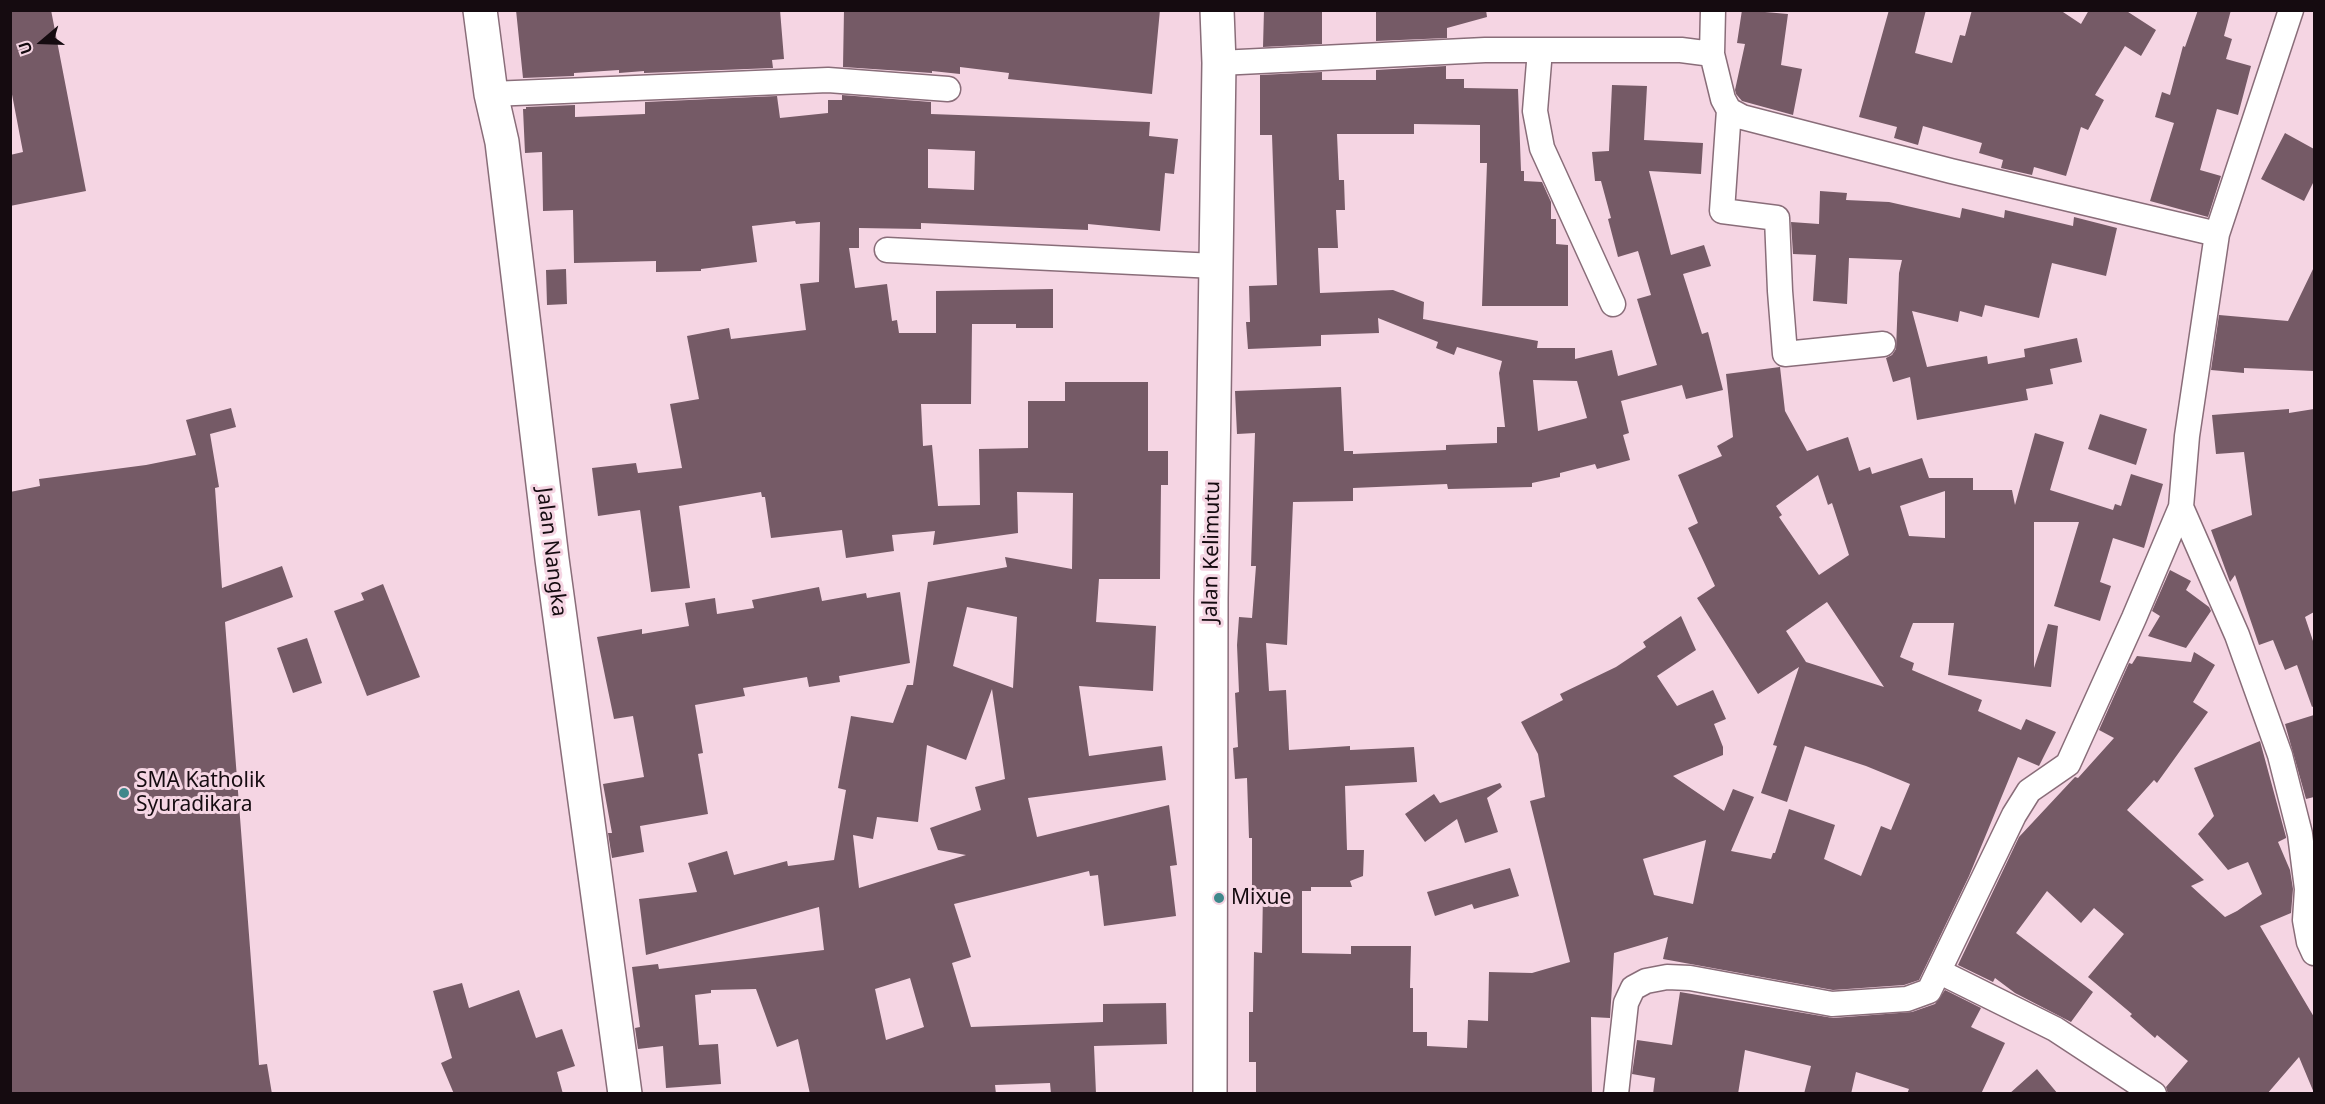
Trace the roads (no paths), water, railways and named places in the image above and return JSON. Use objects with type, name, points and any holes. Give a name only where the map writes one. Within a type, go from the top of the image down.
[{"type":"street","name":"Jalan Nangka","points":[[480,10],[491,94],[502,142],[552,559],[625,1094]]},
{"type":"street","name":"Jalan Kelimutu","points":[[1210,1094],[1210,598],[1219,63],[1217,10]]},
{"type":"street","points":[[1713,10],[1712,54],[1723,99],[1729,110],[1722,211],[1777,218],[1785,354],[1883,344]]},
{"type":"street","points":[[1616,1094],[1626,1003],[1633,988],[1646,981],[1666,977],[1690,978],[1832,1004],[1907,999],[1929,991],[2014,815],[2029,791],[2068,764],[2181,507],[2187,436],[2217,234],[2291,10]]},
{"type":"street","points":[[1219,63],[1485,50],[1681,50],[1712,54]]},
{"type":"street","points":[[1540,50],[1535,111],[1542,148],[1614,304]]},
{"type":"street","points":[[491,94],[828,80],[948,89]]},
{"type":"street","points":[[1729,110],[1742,117],[1951,171],[2217,234]]},
{"type":"street","points":[[887,250],[1215,266]]},
{"type":"street","points":[[2181,507],[2237,635],[2280,754],[2300,834],[2307,889],[2305,920],[2314,953]]},
{"type":"street","points":[[1940,972],[2055,1029],[2154,1094]]},
{"type":"place","name":"SMA Katholik Syuradikara","points":[[124,793]]},
{"type":"place","name":"Mixue","points":[[1219,898]]}]
